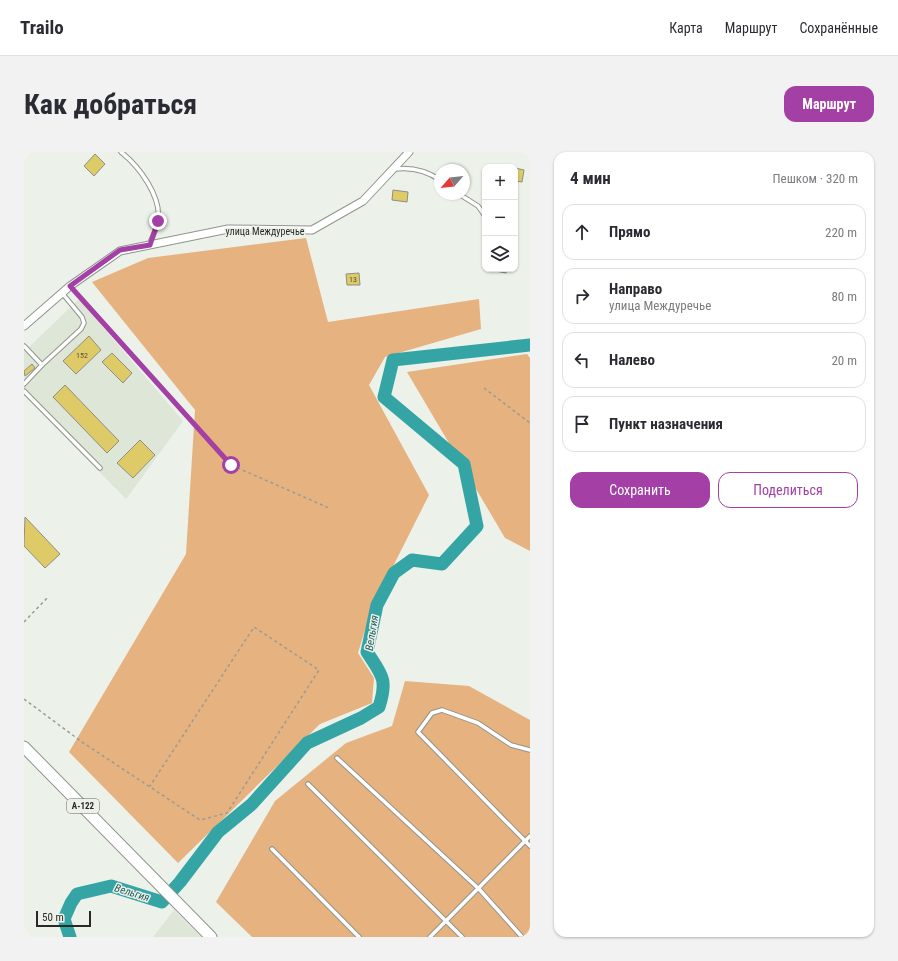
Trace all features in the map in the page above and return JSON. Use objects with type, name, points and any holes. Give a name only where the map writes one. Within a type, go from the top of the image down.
[{"type":"main road","name":"А-122","points":[[24,747],[211,937]]},
{"type":"street","name":"улица Междуречье","points":[[24,326],[70,286],[120,250],[228,229],[312,230],[363,201],[409,152]]},
{"type":"lane","points":[[121,152],[129,158],[146,180],[156,201],[158,221],[150,245]]},
{"type":"lane","points":[[394,169],[408,167],[434,176]]},
{"type":"lane","points":[[468,200],[478,206],[482,212]]},
{"type":"lane","points":[[24,384],[81,329],[84,323],[82,317],[62,293]]},
{"type":"lane","points":[[24,346],[42,365]]},
{"type":"lane","points":[[24,391],[100,468]]},
{"type":"lane","points":[[530,750],[511,745],[478,723],[442,710],[432,713],[418,732],[530,846]]},
{"type":"lane","points":[[337,758],[479,889],[522,937]]},
{"type":"lane","points":[[308,784],[462,937]]},
{"type":"lane","points":[[430,937],[530,836]]},
{"type":"lane","points":[[272,849],[359,937]]},
{"type":"path","points":[[70,286],[231,465],[329,508]]},
{"type":"path","points":[[484,388],[530,423]]},
{"type":"path","points":[[24,622],[49,596]]},
{"type":"path","points":[[24,699],[82,742],[200,820],[227,813],[319,670],[254,627],[150,786]]},
{"type":"shaded area","points":[[306,238],[328,322],[479,299],[481,329],[385,357],[369,385],[429,495],[371,610],[358,653],[374,678],[372,703],[320,724],[178,863],[69,752],[186,554],[195,410],[92,282],[148,258]]},
{"type":"shaded area","points":[[79,299],[183,421],[126,499],[24,395],[24,352]]},
{"type":"shaded area","points":[[527,354],[530,358],[530,551],[505,538],[407,372]]},
{"type":"shaded area","points":[[405,681],[469,686],[530,720],[530,937],[252,937],[216,902],[275,801],[346,743],[392,726]]},
{"type":"shaded area","points":[[174,910],[201,937],[153,937]]},
{"type":"building","points":[[95,154],[105,164],[94,176],[84,166]]},
{"type":"building","points":[[518,169],[524,170],[522,182],[518,181]]},
{"type":"building","points":[[393,190],[408,192],[407,202],[392,200]]},
{"type":"building","points":[[359,273],[360,285],[347,285],[346,274]]},
{"type":"building","points":[[89,336],[101,350],[76,374],[63,361]]},
{"type":"building","points":[[112,353],[132,373],[123,383],[102,362]]},
{"type":"building","points":[[32,364],[35,368],[25,376],[24,371]]},
{"type":"building","points":[[65,385],[119,441],[107,453],[53,397]]},
{"type":"building","points":[[140,440],[155,455],[133,478],[117,463]]},
{"type":"building","points":[[25,517],[60,554],[45,568],[24,546]]},
{"type":"waterway","name":"Вельгия","points":[[70,937],[64,919],[77,894],[111,886],[162,902],[180,882],[218,832],[252,804],[307,743],[361,718],[379,707],[383,690],[382,678],[380,672],[367,652],[377,605],[394,573],[412,560],[442,564],[477,526],[464,464],[384,397],[393,360],[530,345]]},
{"type":"route","points":[[158,221],[150,245],[120,250],[70,286],[231,465]]}]
